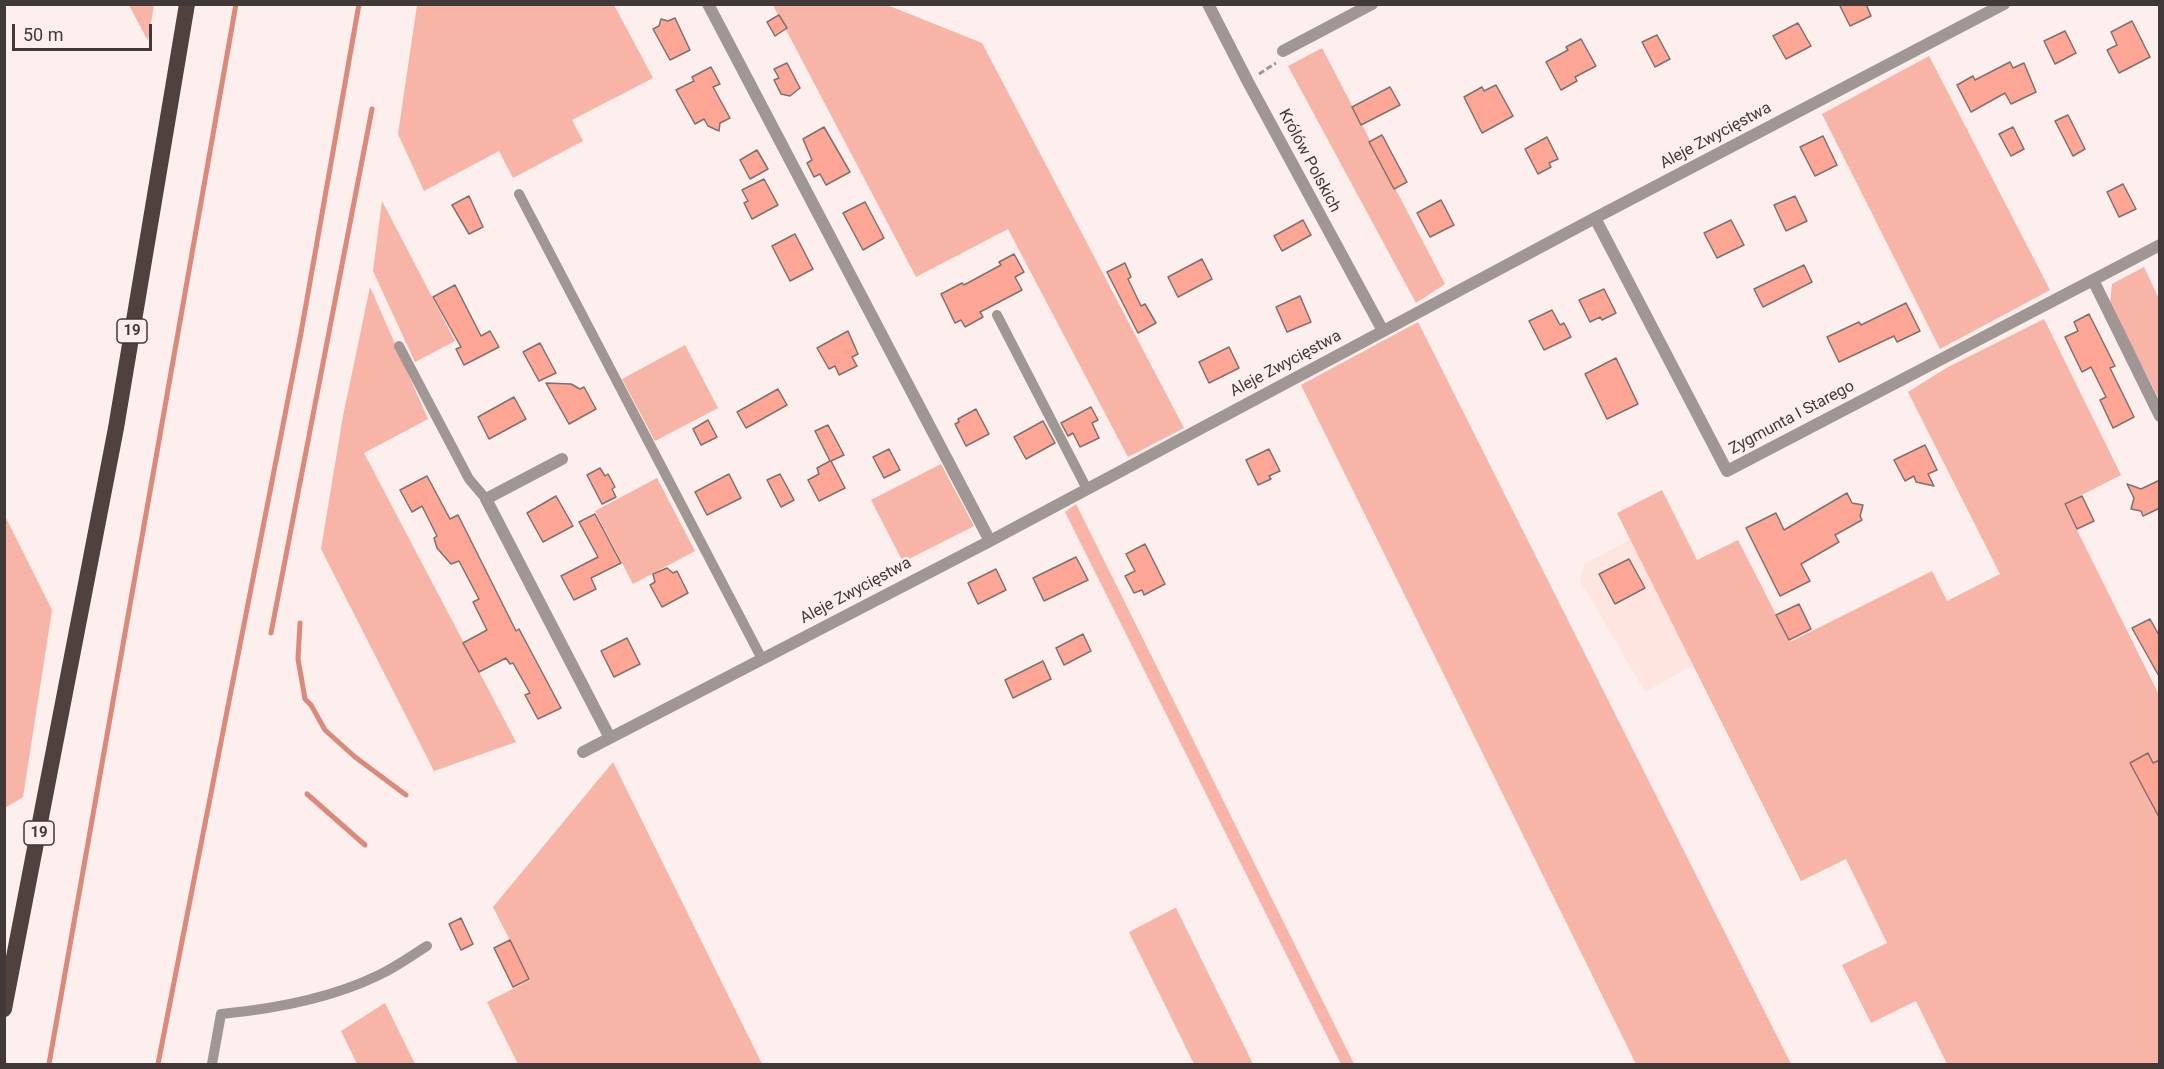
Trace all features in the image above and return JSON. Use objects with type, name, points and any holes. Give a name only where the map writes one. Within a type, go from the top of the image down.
[{"type":"highway","name":"19","points":[[4,1009],[116,428],[187,4]]},
{"type":"street","points":[[708,4],[990,540]]},
{"type":"street","name":"Królów Polskich","points":[[1208,4],[1383,331]]},
{"type":"street","points":[[1283,51],[1372,4]]},
{"type":"street","name":"Aleje Zwycięstwa","points":[[583,752],[1087,489],[1595,218],[2004,4]]},
{"type":"street","name":"Zygmunta I Starego","points":[[1595,218],[1727,471],[2160,245]]},
{"type":"street","points":[[2093,280],[2160,416]]},
{"type":"street","points":[[562,459],[486,499],[610,738]]},
{"type":"lane","points":[[519,194],[762,659]]},
{"type":"lane","points":[[997,315],[1087,489]]},
{"type":"lane","points":[[399,346],[469,479],[486,499]]},
{"type":"lane","points":[[212,1065],[221,1014],[288,1005],[340,991],[380,975],[427,946]]},
{"type":"path","points":[[1248,82],[1285,56],[1283,51]]},
{"type":"shaded area","points":[[129,5],[154,5],[148,41]]},
{"type":"shaded area","points":[[417,5],[614,5],[653,78],[572,120],[583,141],[513,178],[499,151],[424,191],[398,134]]},
{"type":"shaded area","points":[[773,5],[887,5],[982,43],[1184,428],[1128,457],[1008,229],[916,277]]},
{"type":"shaded area","points":[[1322,48],[1445,284],[1416,303],[1288,66]]},
{"type":"shaded area","points":[[1929,56],[2050,290],[1940,349],[1822,114]]},
{"type":"shaded area","points":[[382,201],[455,341],[415,362],[373,271]]},
{"type":"shaded area","points":[[2144,267],[2159,299],[2159,399],[2110,303],[2112,284]]},
{"type":"shaded area","points":[[370,287],[428,419],[364,453],[516,742],[434,771],[321,549],[343,416]]},
{"type":"shaded area","points":[[2044,319],[2121,475],[2064,504],[2159,695],[2159,1064],[1947,1064],[1916,1001],[1871,1023],[1842,965],[1887,943],[1846,859],[1801,881],[1617,513],[1662,490],[1697,560],[1738,540],[1790,642],[1932,571],[1947,601],[2000,574],[1908,392],[1948,367]]},
{"type":"shaded area","points":[[1418,322],[1791,1064],[1636,1064],[1301,385]]},
{"type":"shaded area","points":[[685,345],[718,408],[655,441],[622,379]]},
{"type":"shaded area","points":[[941,464],[974,526],[903,562],[871,500]]},
{"type":"shaded area","points":[[657,478],[695,551],[633,584],[595,511]]},
{"type":"shaded area","points":[[1076,504],[1354,1064],[1341,1064],[1065,512]]},
{"type":"shaded area","points":[[4,514],[52,610],[23,797],[5,808]]},
{"type":"shaded area","points":[[1631,539],[1694,665],[1645,692],[1580,581],[1584,564]]},
{"type":"shaded area","points":[[613,762],[762,1064],[518,1064],[487,1002],[530,980],[493,907]]},
{"type":"shaded area","points":[[1175,908],[1253,1064],[1194,1064],[1129,932]]},
{"type":"shaded area","points":[[385,1003],[415,1064],[357,1064],[341,1031]]},
{"type":"building","points":[[1839,4],[1866,4],[1871,16],[1850,26]]},
{"type":"building","points":[[779,15],[787,28],[775,36],[767,22]]},
{"type":"building","points":[[675,18],[690,50],[670,60],[653,29],[659,26],[661,19],[668,21]]},
{"type":"building","points":[[2132,21],[2150,57],[2119,73],[2107,50],[2117,45],[2111,32]]},
{"type":"building","points":[[1798,23],[1811,46],[1786,59],[1773,36]]},
{"type":"building","points":[[2065,31],[2076,53],[2055,64],[2044,41]]},
{"type":"building","points":[[1657,35],[1670,59],[1655,67],[1642,42]]},
{"type":"building","points":[[1581,39],[1596,66],[1575,77],[1577,81],[1561,90],[1546,62],[1568,50],[1566,47]]},
{"type":"building","points":[[2010,62],[2013,68],[2024,63],[2036,92],[2011,104],[2005,93],[1971,112],[1957,85],[1973,76],[1975,80]]},
{"type":"building","points":[[787,63],[800,88],[790,96],[781,94],[774,80],[779,78],[774,69]]},
{"type":"building","points":[[711,67],[720,84],[713,87],[730,118],[720,123],[719,131],[708,126],[704,119],[695,124],[676,90],[694,81],[692,77]]},
{"type":"building","points":[[1496,85],[1513,116],[1482,133],[1464,97],[1482,87],[1484,91]]},
{"type":"building","points":[[1390,87],[1400,105],[1361,125],[1352,107]]},
{"type":"building","points":[[2068,115],[2085,149],[2073,156],[2055,121]]},
{"type":"building","points":[[824,127],[850,172],[826,185],[820,174],[814,177],[807,163],[812,160],[803,139]]},
{"type":"building","points":[[2013,127],[2024,149],[2011,156],[1999,134]]},
{"type":"building","points":[[1382,135],[1407,182],[1394,189],[1369,142]]},
{"type":"building","points":[[1823,136],[1837,165],[1815,176],[1800,147]]},
{"type":"building","points":[[1547,137],[1558,159],[1549,163],[1551,167],[1538,174],[1525,149]]},
{"type":"building","points":[[757,150],[768,169],[750,179],[740,160]]},
{"type":"building","points":[[764,179],[778,205],[752,219],[744,203],[748,201],[742,190]]},
{"type":"building","points":[[2123,184],[2136,209],[2119,217],[2107,192]]},
{"type":"building","points":[[469,196],[483,227],[469,234],[452,205]]},
{"type":"building","points":[[1795,196],[1807,221],[1786,231],[1774,205]]},
{"type":"building","points":[[1441,200],[1454,225],[1430,237],[1417,213]]},
{"type":"building","points":[[865,202],[884,238],[863,250],[843,213]]},
{"type":"building","points":[[1303,220],[1311,235],[1282,251],[1274,236]]},
{"type":"building","points":[[1731,220],[1744,245],[1717,258],[1704,233]]},
{"type":"building","points":[[795,234],[813,269],[790,281],[772,246]]},
{"type":"building","points":[[1014,254],[1024,272],[1015,277],[1022,290],[980,312],[983,317],[965,327],[961,320],[955,323],[941,294],[962,283],[964,285],[1001,265],[999,262]]},
{"type":"building","points":[[1202,259],[1212,279],[1178,297],[1168,277]]},
{"type":"building","points":[[1125,263],[1131,277],[1128,279],[1141,306],[1145,304],[1156,323],[1138,333],[1107,272]]},
{"type":"building","points":[[1804,265],[1812,282],[1763,307],[1754,289]]},
{"type":"building","points":[[455,285],[481,336],[490,331],[499,347],[464,365],[456,349],[461,347],[433,297]]},
{"type":"building","points":[[1604,289],[1616,313],[1602,320],[1600,317],[1590,322],[1579,300]]},
{"type":"building","points":[[1300,296],[1311,322],[1287,332],[1276,307]]},
{"type":"building","points":[[1906,303],[1920,331],[1897,342],[1894,336],[1839,362],[1827,337],[1859,322],[1861,325]]},
{"type":"building","points":[[1552,310],[1560,325],[1564,323],[1571,337],[1544,350],[1529,321]]},
{"type":"building","points":[[2089,314],[2115,366],[2110,368],[2134,417],[2113,428],[2100,400],[2106,397],[2091,367],[2082,372],[2065,337],[2078,331],[2074,322]]},
{"type":"building","points":[[848,331],[858,354],[852,357],[857,366],[839,375],[835,366],[829,369],[817,348]]},
{"type":"building","points":[[540,343],[556,373],[539,381],[523,352]]},
{"type":"building","points":[[1229,347],[1239,368],[1209,383],[1199,362]]},
{"type":"building","points":[[1616,358],[1638,404],[1607,419],[1585,374]]},
{"type":"building","points":[[546,383],[571,384],[580,389],[584,387],[596,409],[569,424]]},
{"type":"building","points":[[778,389],[787,405],[746,428],[737,412]]},
{"type":"building","points":[[514,397],[526,419],[489,439],[478,417]]},
{"type":"building","points":[[1091,407],[1098,420],[1092,423],[1099,438],[1080,447],[1073,433],[1068,436],[1061,423]]},
{"type":"building","points":[[976,409],[989,434],[966,446],[955,424],[959,422],[958,419]]},
{"type":"building","points":[[708,420],[717,437],[701,445],[693,429]]},
{"type":"building","points":[[1043,421],[1055,443],[1026,459],[1014,437]]},
{"type":"building","points":[[828,425],[844,455],[831,461],[845,488],[819,501],[808,480],[819,474],[817,468],[830,461],[815,431]]},
{"type":"building","points":[[1925,445],[1937,470],[1928,474],[1934,486],[1916,482],[1914,476],[1905,481],[1894,460]]},
{"type":"building","points":[[889,449],[900,470],[884,478],[873,457]]},
{"type":"building","points":[[1269,449],[1280,471],[1269,476],[1271,479],[1258,485],[1246,460]]},
{"type":"building","points":[[600,468],[605,476],[608,474],[615,487],[612,489],[616,497],[602,504],[587,475]]},
{"type":"building","points":[[729,474],[741,498],[707,515],[695,492]]},
{"type":"building","points":[[780,474],[794,500],[781,507],[767,480]]},
{"type":"building","points":[[427,476],[450,519],[458,515],[516,631],[519,629],[561,708],[538,719],[525,695],[530,693],[513,663],[510,664],[506,658],[479,672],[463,643],[487,630],[473,602],[479,599],[459,561],[451,564],[437,548],[434,538],[437,536],[422,506],[412,512],[400,490]]},
{"type":"building","points":[[2160,480],[2160,508],[2143,516],[2141,511],[2131,509],[2134,498],[2127,484],[2141,489]]},
{"type":"building","points":[[1847,493],[1852,503],[1863,505],[1860,516],[1862,520],[1835,535],[1839,542],[1801,564],[1810,581],[1780,596],[1746,528],[1776,513],[1784,530]]},
{"type":"building","points":[[556,496],[573,526],[543,542],[527,513]]},
{"type":"building","points":[[2082,496],[2094,521],[2077,529],[2065,504]]},
{"type":"building","points":[[595,514],[621,563],[591,578],[596,589],[574,600],[561,576],[598,557],[579,522]]},
{"type":"building","points":[[1145,544],[1165,584],[1144,595],[1142,590],[1134,593],[1125,576],[1135,571],[1126,554]]},
{"type":"building","points":[[1076,557],[1088,580],[1044,601],[1033,578]]},
{"type":"building","points":[[1629,559],[1645,588],[1615,604],[1599,574]]},
{"type":"building","points":[[667,568],[673,573],[677,571],[688,593],[662,607],[650,585],[655,582],[653,574]]},
{"type":"building","points":[[996,569],[1006,590],[978,604],[968,583]]},
{"type":"building","points":[[1799,604],[1811,629],[1789,640],[1776,615]]},
{"type":"building","points":[[2150,619],[2160,637],[2160,678],[2132,628]]},
{"type":"building","points":[[1083,634],[1091,651],[1064,665],[1056,648]]},
{"type":"building","points":[[627,638],[640,664],[614,677],[601,651]]},
{"type":"building","points":[[1043,661],[1051,679],[1013,698],[1005,680]]},
{"type":"building","points":[[2148,753],[2153,763],[2160,760],[2160,819],[2130,763]]},
{"type":"building","points":[[461,918],[473,944],[461,950],[449,924]]},
{"type":"building","points":[[510,940],[529,979],[513,987],[494,948]]},
{"type":"waterway","points":[[49,1064],[236,4]]},
{"type":"waterway","points":[[158,1064],[301,333],[359,4]]},
{"type":"waterway","points":[[271,633],[372,109]]},
{"type":"waterway","points":[[300,623],[298,659],[305,699],[325,730],[355,757],[406,795]]},
{"type":"waterway","points":[[307,794],[365,845]]}]
